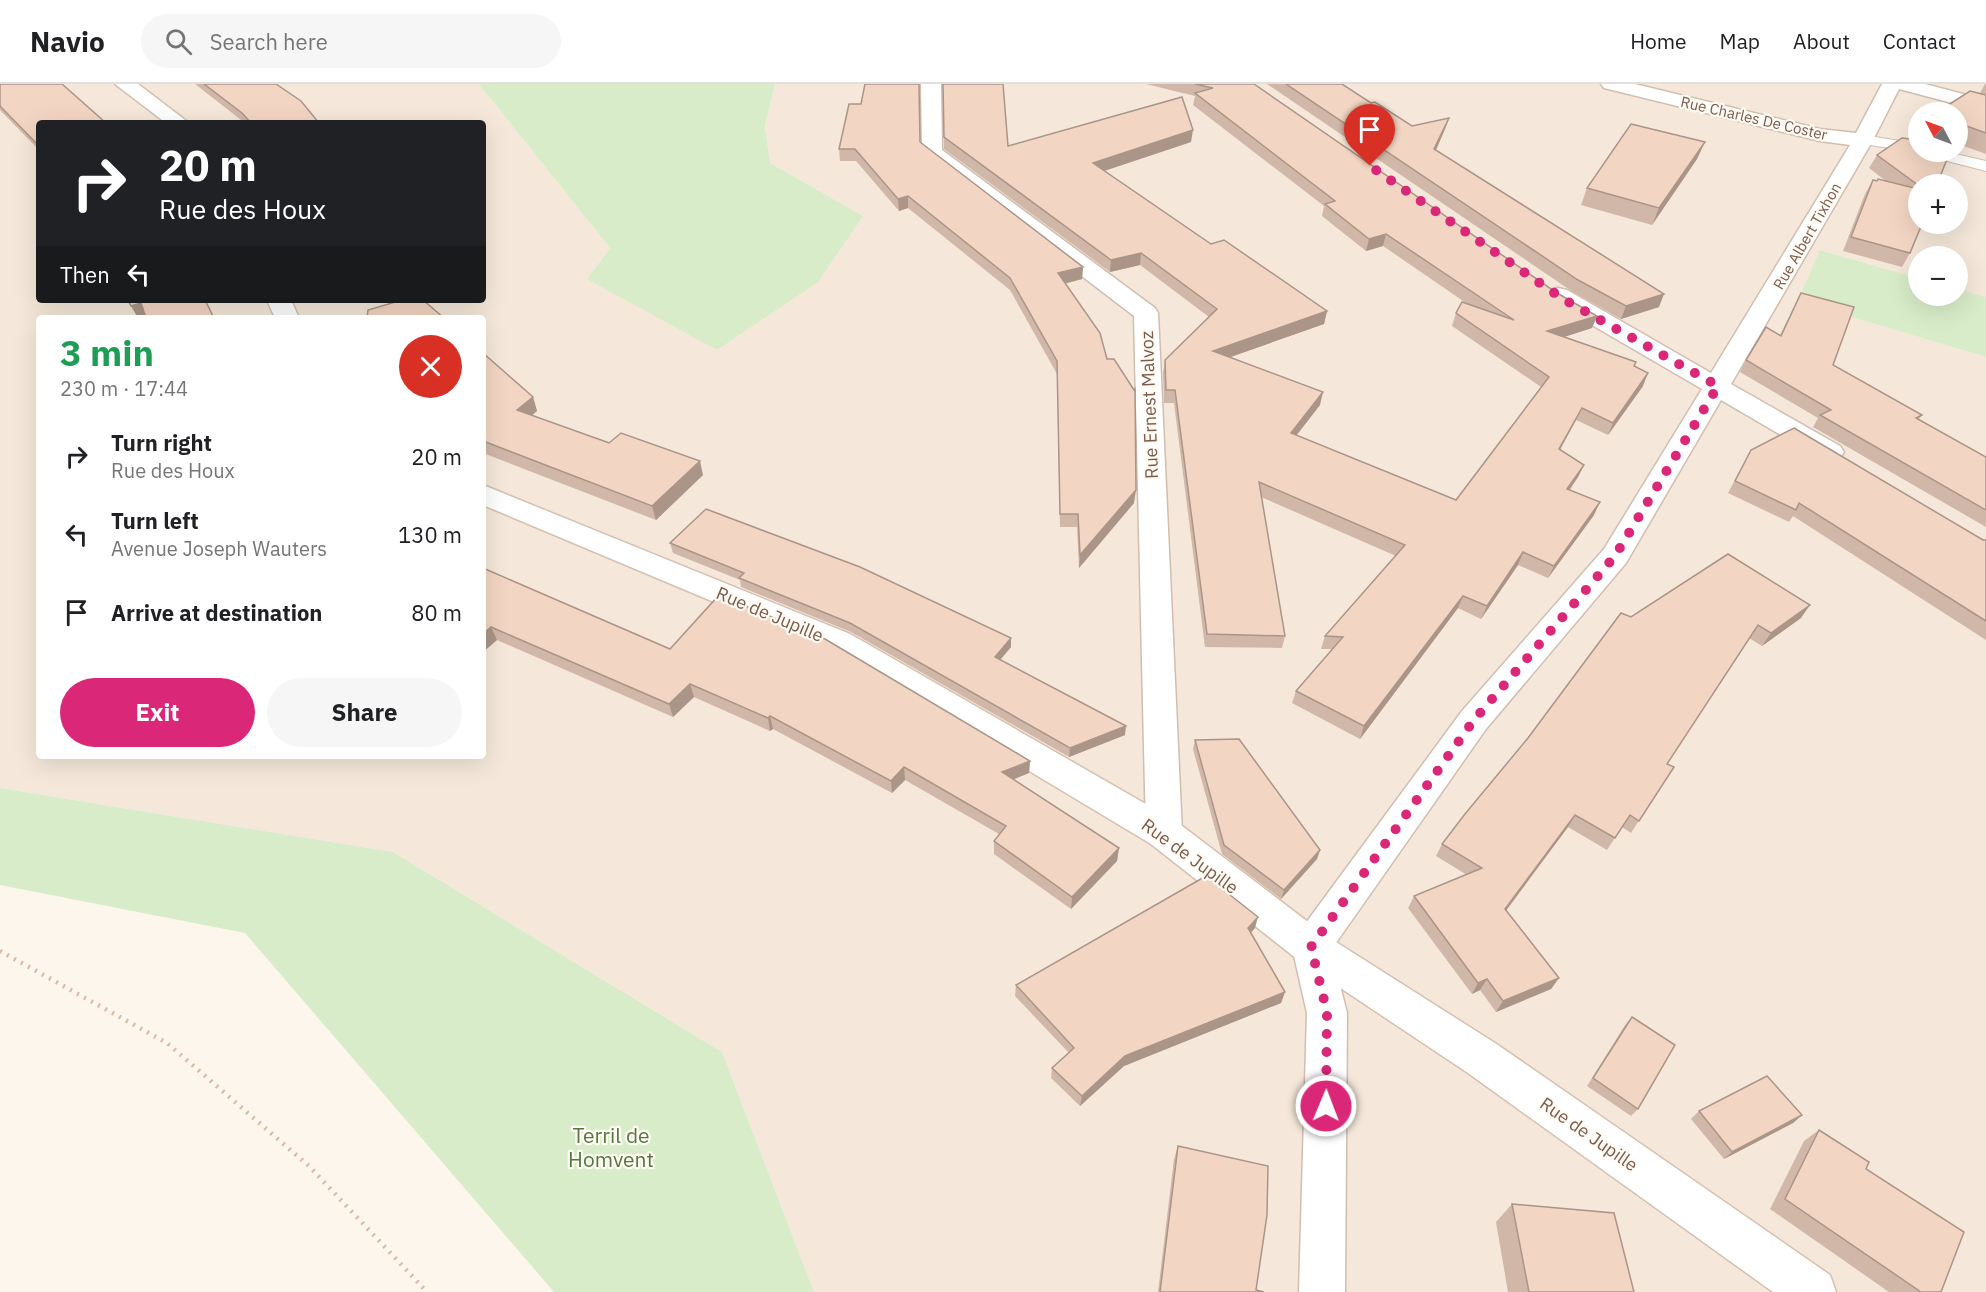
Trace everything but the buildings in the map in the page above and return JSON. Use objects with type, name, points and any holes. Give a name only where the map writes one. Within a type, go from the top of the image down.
[{"type":"street","points":[[125,84],[175,120]]},
{"type":"street","name":"Rue Ernest Malvoz","points":[[931,84],[932,152],[1146,313],[1164,833]]},
{"type":"street","name":"Rue Charles De Coster","points":[[1611,84],[1820,135],[1863,140]]},
{"type":"street","name":"Rue Albert Tixhon","points":[[1311,947],[1474,720],[1615,556],[1863,140],[1892,84]]},
{"type":"street","points":[[1903,84],[1986,106]]},
{"type":"street","points":[[1534,279],[1563,299],[1852,465]]},
{"type":"street","name":"Rue de Jupille","points":[[486,495],[839,642],[1164,833],[1311,947],[1483,1059],[1814,1292]]},
{"type":"street","points":[[1311,947],[1327,1012],[1322,1292]]},
{"type":"lane","points":[[1863,140],[1908,147]]},
{"type":"lane","points":[[1968,162],[1986,166]]},
{"type":"path","points":[[0,951],[167,1043],[309,1166],[427,1292]]},
{"type":"shaded area","points":[[0,84],[479,84],[610,248],[587,279],[863,216],[770,163],[765,126],[775,84],[1986,84],[1986,297],[1968,292],[1968,246],[1908,246],[1908,275],[1821,250],[1799,301],[1986,357],[1986,1292],[814,1292],[722,1052],[393,852],[0,788]]},
{"type":"green space","points":[[479,84],[775,84],[765,126],[770,163],[863,216],[818,282],[717,350],[587,279],[610,248]]},
{"type":"green space","points":[[1820,250],[1908,275],[1908,306],[1968,306],[1968,292],[1986,297],[1986,357],[1798,301]]},
{"type":"green space","name":"Terril de Homvent","points":[[0,788],[393,852],[722,1052],[814,1292],[554,1292],[245,933],[0,885]]},
{"type":"route","points":[[1326,1106],[1327,1012],[1311,947],[1474,720],[1615,556],[1718,386],[1563,299],[1370,166]]}]
